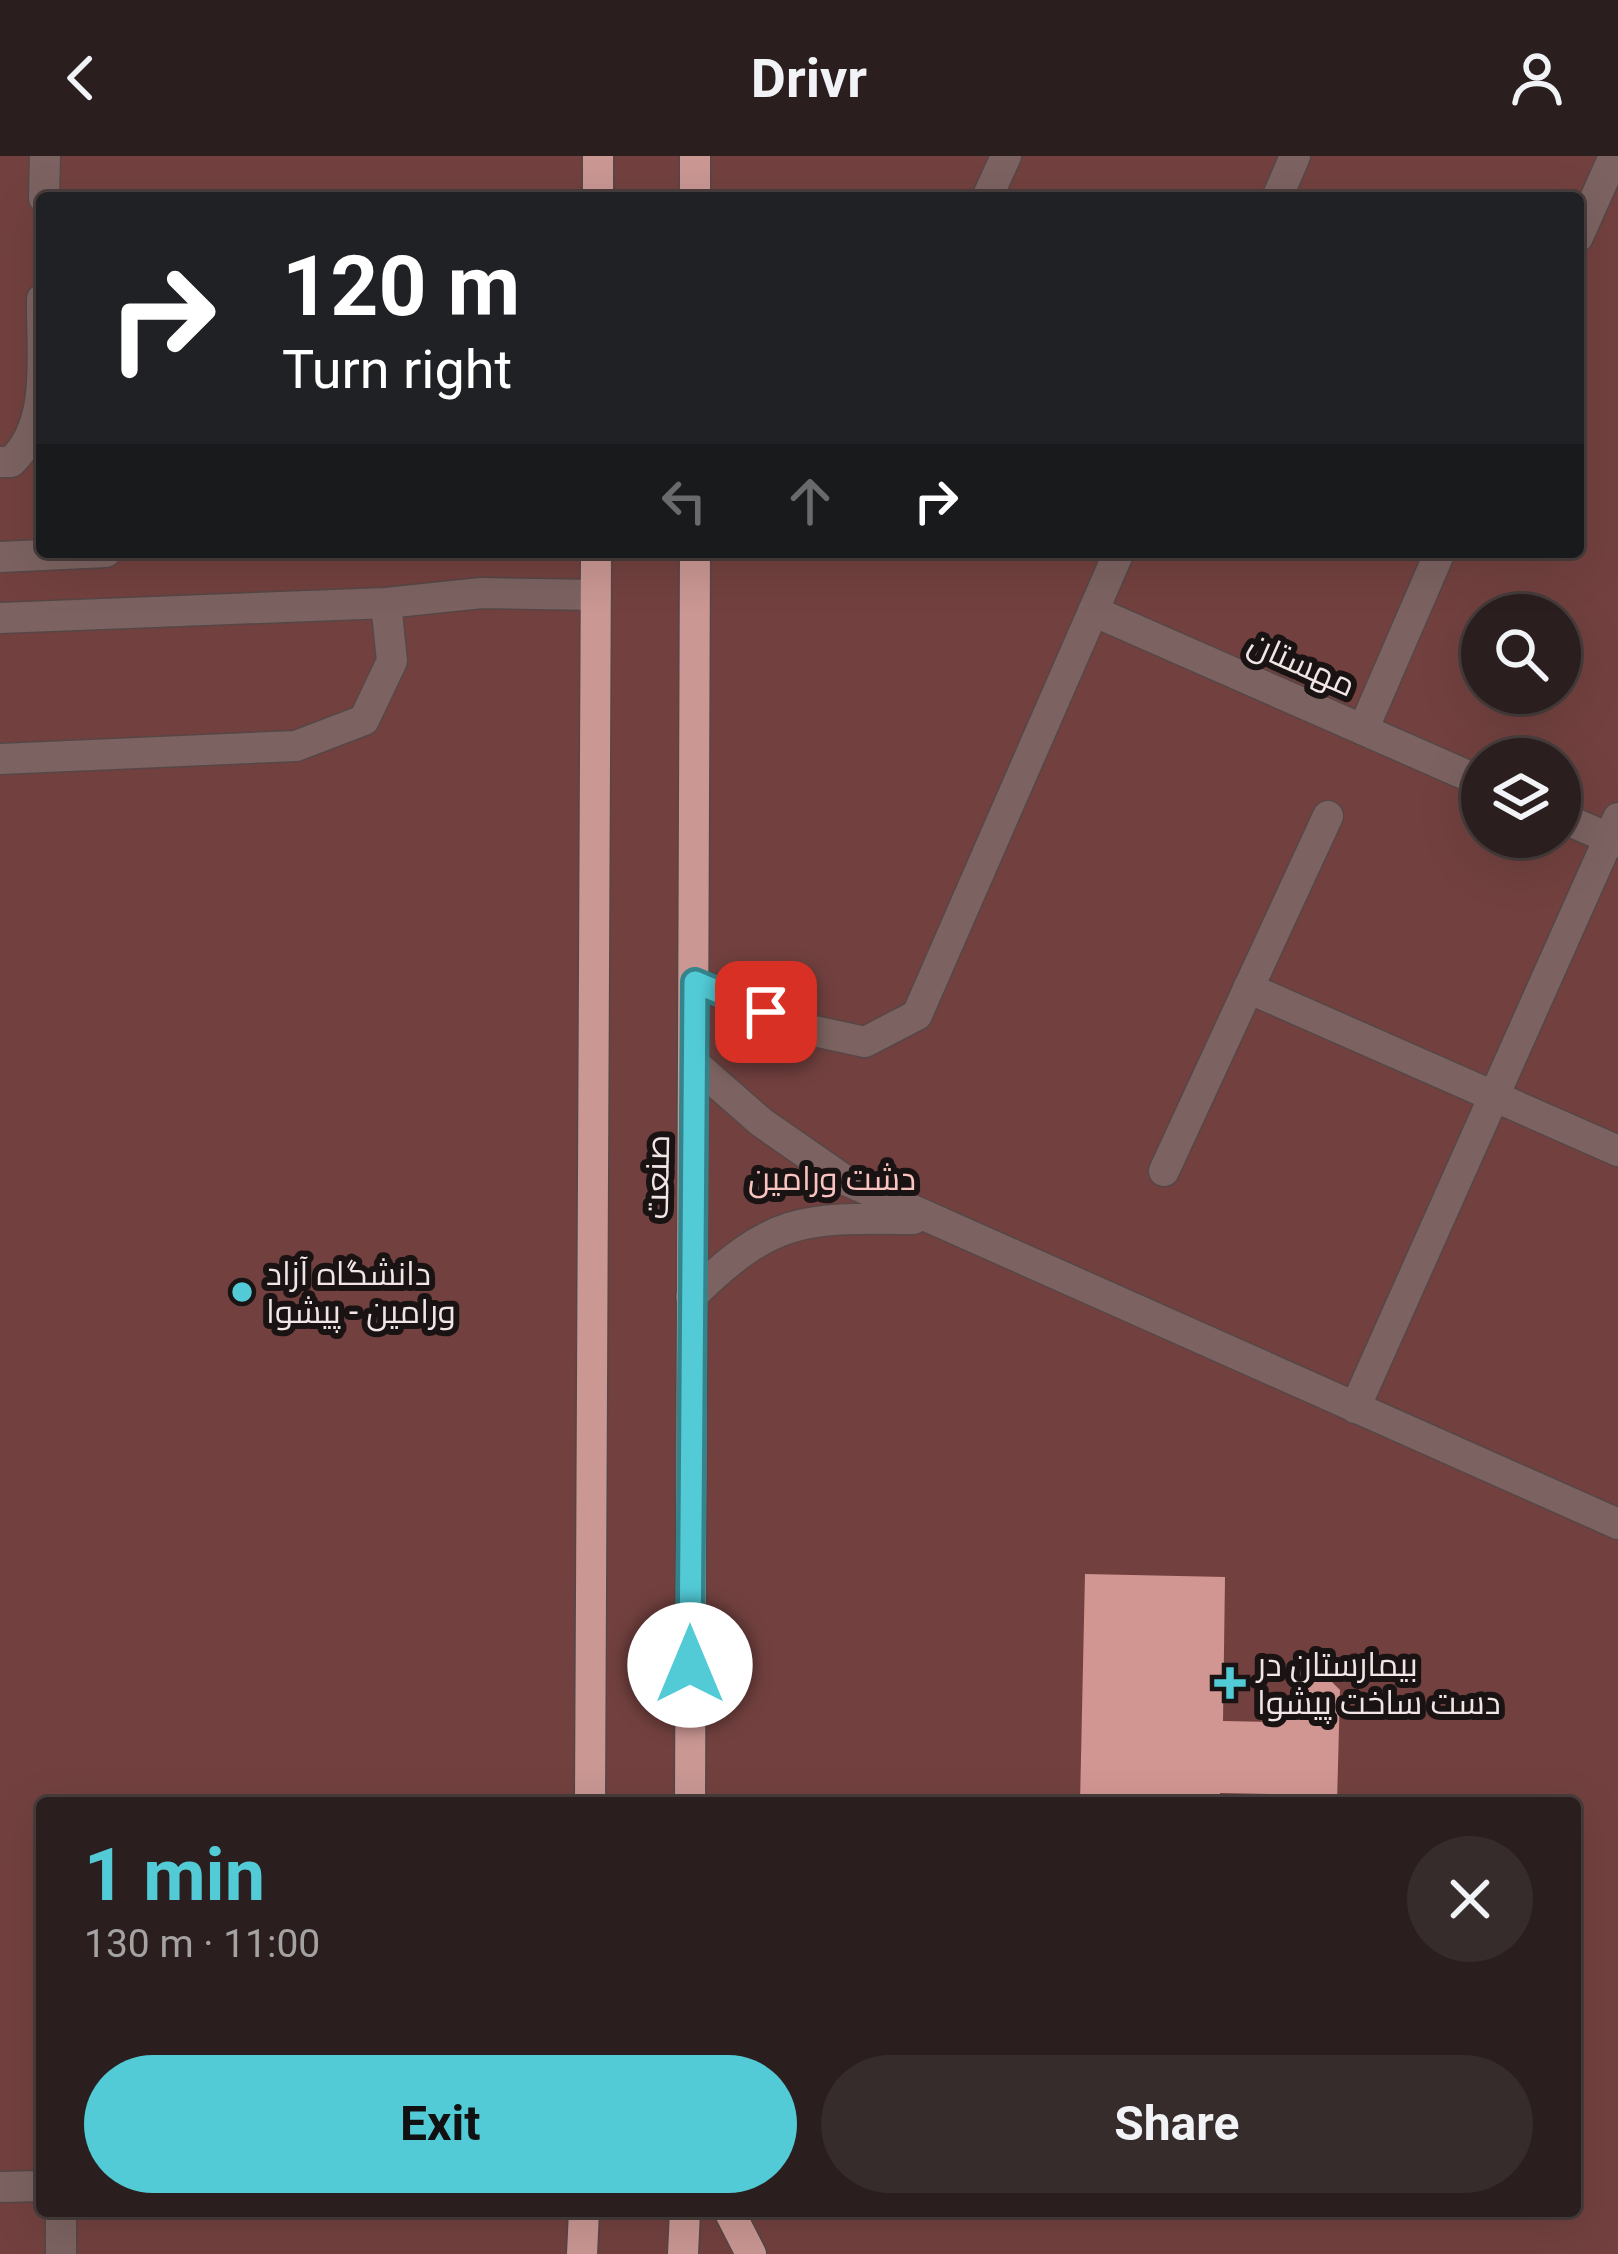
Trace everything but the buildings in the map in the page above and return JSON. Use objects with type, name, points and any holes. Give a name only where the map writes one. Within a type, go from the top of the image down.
[{"type":"main road","points":[[598,156],[598,192]]},
{"type":"main road","points":[[695,156],[695,192]]},
{"type":"main road","name":"صنعت","points":[[590,1797],[596,558]]},
{"type":"main road","name":"صنعت","points":[[690,1797],[695,558]]},
{"type":"main road","points":[[582,2254],[584,2217]]},
{"type":"main road","points":[[683,2254],[686,2217]]},
{"type":"main road","points":[[732,2217],[752,2254]]},
{"type":"street","points":[[44,192],[45,156]]},
{"type":"street","points":[[991,192],[1006,156]]},
{"type":"street","points":[[1280,192],[1295,156]]},
{"type":"street","points":[[1584,224],[1614,156]]},
{"type":"street","points":[[0,463],[11,462],[29,445],[36,423]]},
{"type":"street","points":[[0,557],[36,555]]},
{"type":"street","points":[[695,982],[806,1029],[865,1042],[917,1016],[1116,558]]},
{"type":"street","points":[[1363,730],[1437,558]]},
{"type":"street","points":[[0,618],[386,603],[481,592],[596,595]]},
{"type":"street","points":[[0,759],[296,746],[364,720],[392,661],[386,603]]},
{"type":"street","name":"مهستان","points":[[1093,611],[1461,773]]},
{"type":"street","points":[[1164,1172],[1328,816]]},
{"type":"street","points":[[1354,1408],[1615,833],[1581,823]]},
{"type":"street","points":[[1248,988],[1618,1151]]},
{"type":"street","points":[[695,1064],[788,1143],[843,1179],[1618,1525]]},
{"type":"street","points":[[691,1297],[762,1237],[819,1219],[925,1219]]},
{"type":"street","points":[[0,2187],[36,2186]]},
{"type":"street","points":[[61,2217],[61,2254]]},
{"type":"green space","name":"دشت ورامین","points":[[0,156],[1618,156],[1618,2254],[0,2254]]},
{"type":"place","name":"دانشگاه آزاد ورامین - پیشوا","points":[[242,1292]]},
{"type":"place","name":"بیمارستان در دست ساخت پیشوا","points":[[1230,1683]]},
{"type":"route","points":[[690,1665],[695,982],[766,1012]]}]
